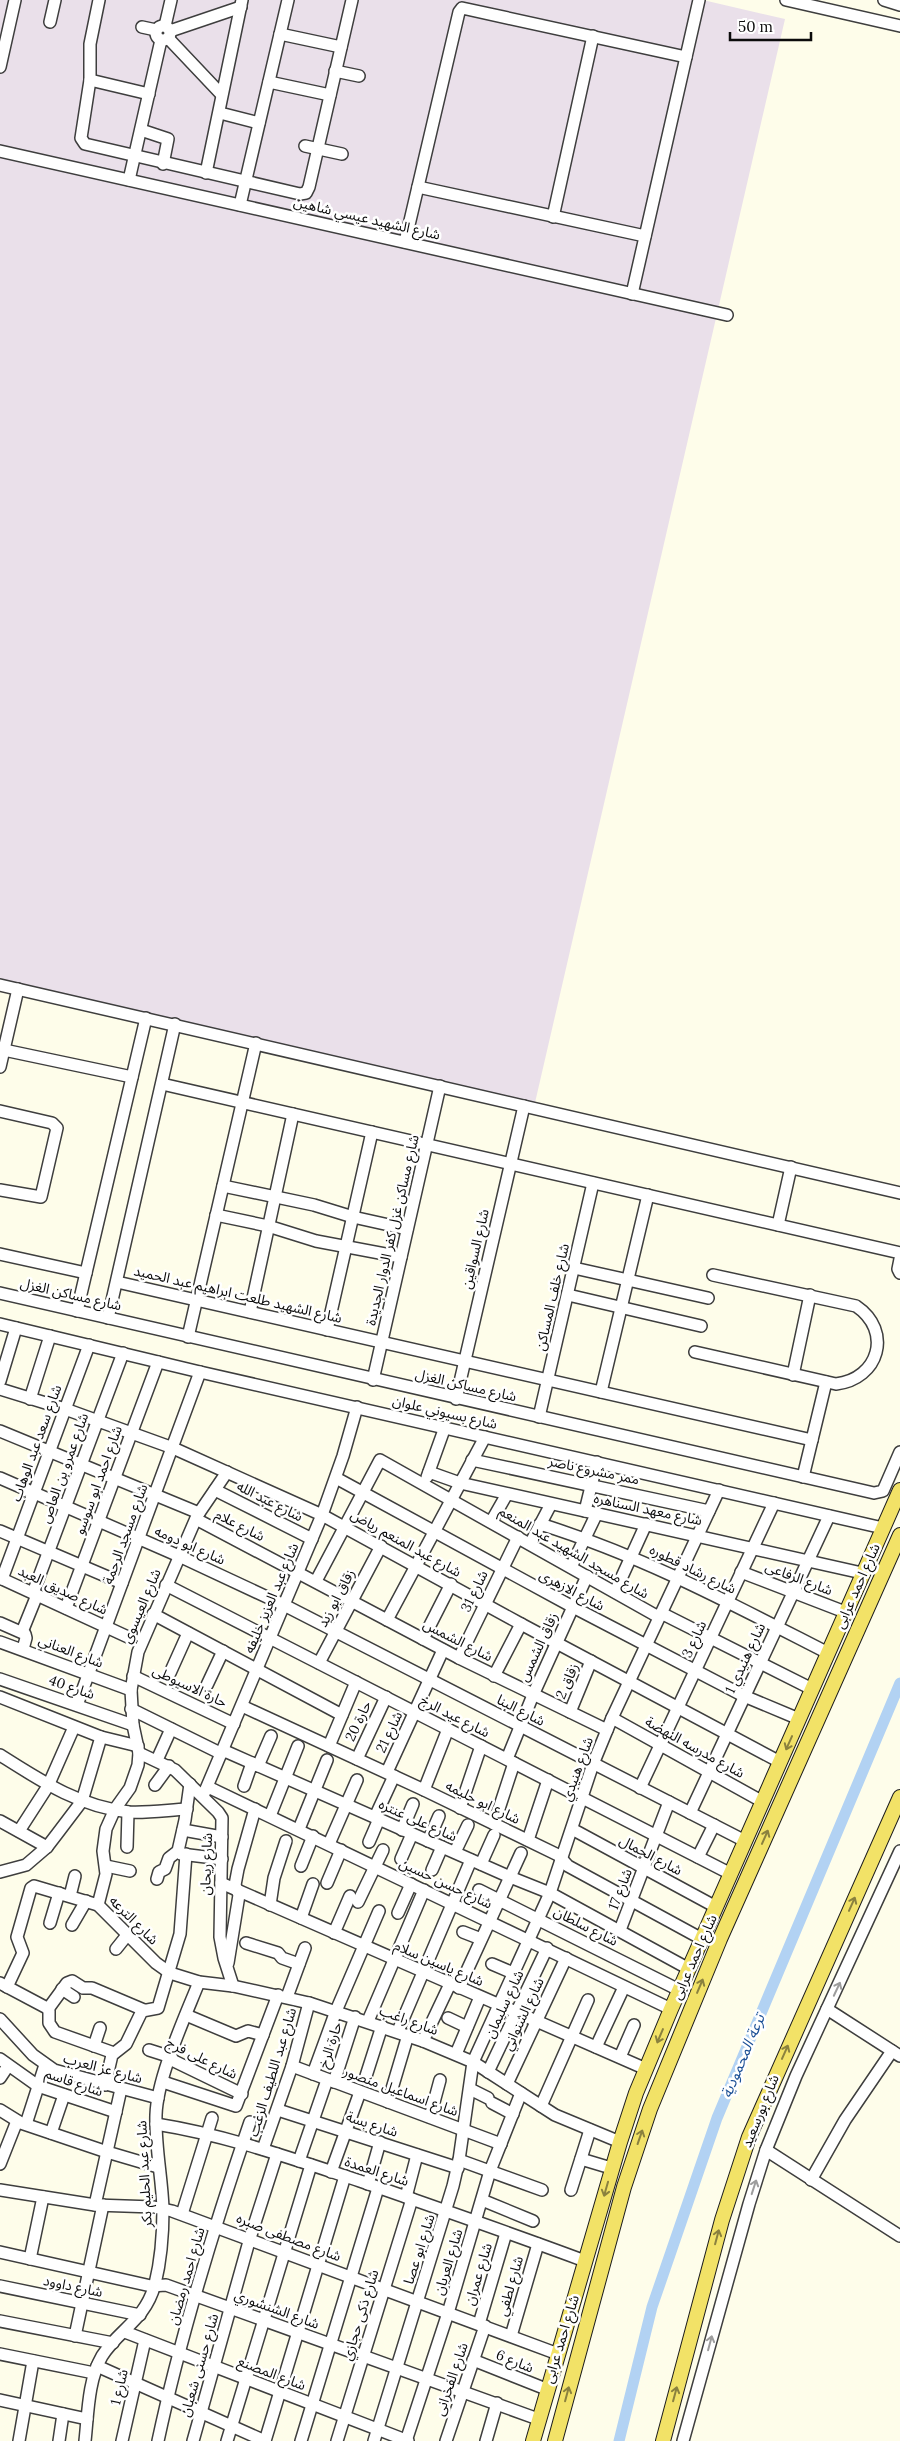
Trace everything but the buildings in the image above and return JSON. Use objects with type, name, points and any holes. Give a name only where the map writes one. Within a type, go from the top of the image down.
[{"type":"main road","name":"شارع احمد عرابى","points":[[533,2441],[546,2389],[558,2354],[611,2168],[646,2069],[679,1990],[900,1490]]},
{"type":"main road","name":"شارع احمد عرابى","points":[[555,2441],[624,2187],[650,2109],[720,1939],[900,1535]]},
{"type":"main road","name":"شارع بورسعيد","points":[[663,2441],[722,2220],[749,2137],[900,1797]]},
{"type":"street","points":[[0,67],[15,0]]},
{"type":"street","points":[[50,22],[55,0]]},
{"type":"street","points":[[99,0],[90,44],[90,80],[81,134],[82,142],[89,147],[303,194],[308,190],[352,0]]},
{"type":"street","points":[[129,180],[171,0]]},
{"type":"street","points":[[240,205],[288,0]]},
{"type":"street","points":[[632,294],[698,0]]},
{"type":"street","points":[[786,0],[900,26]]},
{"type":"street","points":[[884,0],[900,5]]},
{"type":"street","points":[[164,33],[242,3]]},
{"type":"street","points":[[206,173],[242,3]]},
{"type":"street","points":[[405,242],[459,12],[462,8],[686,57]]},
{"type":"street","points":[[142,27],[164,33],[222,94]]},
{"type":"street","points":[[280,34],[341,47]]},
{"type":"street","points":[[553,217],[593,36]]},
{"type":"street","points":[[335,71],[359,76]]},
{"type":"street","points":[[90,80],[149,94]]},
{"type":"street","points":[[269,82],[330,96]]},
{"type":"street","points":[[220,113],[259,122]]},
{"type":"street","points":[[141,130],[168,138],[163,164]]},
{"type":"street","points":[[305,146],[342,154]]},
{"type":"street","name":"شارع الشهيد عيسي شاهين","points":[[0,151],[727,315]]},
{"type":"street","points":[[418,187],[645,236]]},
{"type":"street","points":[[0,985],[176,1024],[900,1193]]},
{"type":"street","points":[[0,1067],[18,989]]},
{"type":"street","points":[[78,1311],[146,1018]]},
{"type":"street","points":[[108,1318],[176,1024]]},
{"type":"street","points":[[188,1337],[256,1043]]},
{"type":"street","points":[[4,1050],[132,1078]]},
{"type":"street","points":[[162,1084],[900,1253]]},
{"type":"street","name":"شارع مساكن غزل كفر الدوار الجديدة","points":[[373,1380],[440,1086]]},
{"type":"street","name":"شارع السواقين","points":[[456,1398],[524,1106]]},
{"type":"street","points":[[0,1111],[52,1123],[57,1128],[42,1195],[36,1198],[0,1190]]},
{"type":"street","points":[[250,1312],[293,1114]]},
{"type":"street","points":[[327,1330],[372,1132]]},
{"type":"street","points":[[778,1225],[791,1167]]},
{"type":"street","name":"شارع خلف المساكن","points":[[540,1418],[593,1183]]},
{"type":"street","points":[[223,1186],[314,1205],[353,1217],[408,1229]]},
{"type":"street","points":[[602,1392],[648,1195]]},
{"type":"street","points":[[216,1215],[268,1226],[306,1238],[401,1257]]},
{"type":"street","points":[[0,1254],[86,1273]]},
{"type":"street","points":[[900,1259],[898,1269],[900,1273]]},
{"type":"street","points":[[574,1268],[708,1298]]},
{"type":"street","points":[[695,1352],[826,1382],[847,1383],[866,1372],[876,1352],[876,1330],[868,1316],[856,1306],[713,1274]]},
{"type":"street","name":"شارع الشهيد طلعت ابراهيم عبد الحميد","points":[[117,1282],[812,1440]]},
{"type":"street","name":"شارع مساكن الغزل","points":[[0,1293],[373,1380],[878,1494],[885,1488],[900,1452]]},
{"type":"street","points":[[568,1295],[701,1326]]},
{"type":"street","points":[[793,1375],[810,1295]]},
{"type":"street","name":"شارع بسيوني علوان","points":[[0,1324],[200,1372],[883,1528]]},
{"type":"street","points":[[0,1381],[16,1328]]},
{"type":"street","points":[[30,1399],[50,1336]]},
{"type":"street","name":"شارع سعد عبد الوهاب","points":[[1,1578],[89,1345]]},
{"type":"street","name":"شارع عمرو بن العاص","points":[[22,1632],[65,1507],[123,1353]]},
{"type":"street","name":"شارع احمد ابو سوسو","points":[[66,1608],[158,1362]]},
{"type":"street","name":"شارع مسجد الرحمة","points":[[77,1705],[200,1372]]},
{"type":"street","points":[[803,1477],[826,1382]]},
{"type":"street","name":"شارع عبد المنعم رياض","points":[[0,1389],[65,1409],[173,1448],[322,1515],[591,1662],[780,1762]]},
{"type":"street","name":"شارع عبد العزيز خليفه","points":[[205,1791],[322,1515],[336,1478],[357,1407]]},
{"type":"street","points":[[424,1485],[445,1427]]},
{"type":"street","name":"شارع علام","points":[[0,1431],[156,1493],[298,1572]]},
{"type":"street","points":[[387,1620],[485,1437]]},
{"type":"street","name":"شارع مسجد الشهيد عبد المنعم","points":[[362,1492],[378,1460],[655,1615],[665,1615],[759,1664],[812,1689]]},
{"type":"street","name":"ممر مشروع ناصر","points":[[472,1460],[709,1511]]},
{"type":"street","points":[[585,1511],[597,1462]]},
{"type":"street","name":"شارع العيسوي","points":[[98,1905],[106,1866],[104,1840],[106,1829],[115,1809],[135,1777],[139,1750],[131,1710],[131,1690],[141,1643],[198,1516],[227,1472]]},
{"type":"street","name":"شارع معهد السناهره","points":[[429,1472],[460,1483],[507,1494],[753,1547],[862,1573]]},
{"type":"street","name":"شارع ابو دومه","points":[[0,1478],[180,1556],[284,1605]]},
{"type":"street","name":"شارع الازهرى","points":[[336,1478],[501,1569],[645,1645],[744,1696],[799,1720]]},
{"type":"street","name":"شارع عبد الله","points":[[215,1490],[312,1539]]},
{"type":"street","name":"شارع هنيدي","points":[[473,2062],[550,1893],[593,1764],[612,1718],[719,1490]]},
{"type":"street","points":[[316,1582],[362,1492]]},
{"type":"street","points":[[491,1522],[507,1494]]},
{"type":"street","name":"شارع 3","points":[[640,1788],[774,1503]]},
{"type":"street","points":[[530,1544],[551,1504]]},
{"type":"street","points":[[571,1567],[597,1514]]},
{"type":"street","name":"شارع هنيدي 1","points":[[690,1813],[829,1516]]},
{"type":"street","name":"شارع رشاد قطوره","points":[[540,1524],[585,1538],[678,1576],[828,1653]]},
{"type":"street","points":[[615,1592],[646,1524]]},
{"type":"street","points":[[0,1531],[122,1583]]},
{"type":"street","name":"شارع 31","points":[[458,1658],[518,1537]]},
{"type":"street","name":"زقاق ابو زيد","points":[[319,1664],[381,1546]]},
{"type":"street","name":"شارع الشمس","points":[[298,1572],[458,1658],[607,1730]]},
{"type":"street","name":"شارع الرفاعى","points":[[741,1572],[845,1612]]},
{"type":"street","name":"زقاق الشمس","points":[[388,2102],[403,2033],[423,1972],[452,1903],[494,1830],[520,1727],[587,1576]]},
{"type":"street","name":"شارع صديق العبد","points":[[1,1578],[141,1643]]},
{"type":"street","points":[[423,1639],[451,1584]]},
{"type":"street","name":"شارع عيد الرخ","points":[[166,1585],[731,1874]]},
{"type":"street","name":"شارع البنا","points":[[284,1605],[335,1633],[745,1841]]},
{"type":"street","points":[[153,1614],[342,1716]]},
{"type":"street","points":[[0,1624],[22,1632],[26,1636],[23,1649]]},
{"type":"street","points":[[494,1676],[521,1624]]},
{"type":"street","points":[[170,1673],[188,1633]]},
{"type":"street","name":"شارع العناني","points":[[0,1642],[131,1690]]},
{"type":"street","name":"شارع 21","points":[[369,1842],[390,1774],[443,1650]]},
{"type":"street","points":[[207,1685],[223,1651]]},
{"type":"street","name":"زقاق 2","points":[[570,1712],[591,1662]]},
{"type":"street","name":"حارة الاسيوطى","points":[[133,1676],[234,1724]]},
{"type":"street","name":"شارع 40","points":[[0,1679],[133,1725]]},
{"type":"street","points":[[329,1746],[356,1682]]},
{"type":"street","name":"شارع ريحان","points":[[0,1697],[74,1727],[139,1750],[169,1766],[190,1784],[205,1791],[220,1815],[222,1837],[220,1937],[233,1986]]},
{"type":"street","name":"حارة 20","points":[[357,1759],[386,1697]]},
{"type":"street","name":"شارع ابو حليمه","points":[[242,1706],[424,1790],[460,1808],[494,1830],[528,1840],[558,1855],[568,1866],[702,1938]]},
{"type":"street","name":"شارع على عنتره","points":[[131,1710],[222,1752],[227,1752],[255,1764],[550,1893],[689,1968]]},
{"type":"street","name":"شارع مدرسه النهضة","points":[[612,1718],[762,1802]]},
{"type":"street","points":[[19,1831],[48,1786],[74,1727]]},
{"type":"street","points":[[157,1760],[170,1729]]},
{"type":"street","points":[[424,1790],[448,1729]]},
{"type":"street","points":[[244,1786],[271,1736]]},
{"type":"street","points":[[0,1872],[26,1865],[47,1847],[82,1801],[90,1781],[101,1737]]},
{"type":"street","points":[[270,1816],[298,1746]]},
{"type":"street","points":[[460,1808],[481,1746]]},
{"type":"street","points":[[0,1755],[48,1786],[82,1801],[128,1812],[187,1809]]},
{"type":"street","points":[[299,1830],[328,1760]]},
{"type":"street","points":[[155,1785],[169,1766]]},
{"type":"street","points":[[329,1844],[356,1780]]},
{"type":"street","points":[[528,1840],[548,1780]]},
{"type":"street","points":[[114,2053],[55,2032],[49,2024],[48,2009],[68,1982],[72,1981],[83,1988],[92,1988],[144,2010],[158,2008],[170,1973],[180,1934],[183,1830],[190,1784]]},
{"type":"street","name":"شارع حسن حسين","points":[[205,1791],[256,1809],[671,2009]]},
{"type":"street","name":"شارع 17","points":[[620,1930],[669,1802]]},
{"type":"street","points":[[400,1859],[413,1804]]},
{"type":"street","points":[[228,1970],[239,1895],[235,1886],[238,1869],[256,1809]]},
{"type":"street","points":[[127,1847],[128,1812]]},
{"type":"street","points":[[428,1840],[439,1816]]},
{"type":"street","points":[[0,1821],[47,1847]]},
{"type":"street","points":[[455,1852],[468,1825]]},
{"type":"street","points":[[698,1857],[714,1825]]},
{"type":"street","name":"شارع الجمال","points":[[572,1829],[716,1907]]},
{"type":"street","points":[[183,1830],[222,1837]]},
{"type":"street","points":[[301,1866],[313,1836]]},
{"type":"street","points":[[270,1905],[275,1872],[286,1840]]},
{"type":"street","points":[[432,1870],[442,1847]]},
{"type":"street","points":[[327,1883],[342,1850]]},
{"type":"street","points":[[334,1933],[383,1850]]},
{"type":"street","name":"شارع بورسعيد","points":[[683,2441],[749,2204],[766,2150],[796,2076],[900,1851]]},
{"type":"street","points":[[423,2041],[481,1939],[521,1853]]},
{"type":"street","points":[[157,1879],[159,1872],[165,1869],[169,1858],[182,1854],[222,1859]]},
{"type":"street","points":[[26,1865],[32,1886],[17,1937],[23,1953],[4,1985],[48,2009]]},
{"type":"street","points":[[106,1866],[130,1871]]},
{"type":"street","points":[[50,1923],[75,1876]]},
{"type":"street","name":"شارع ياسين سلام","points":[[221,1883],[646,2069]]},
{"type":"street","points":[[301,1918],[313,1884]]},
{"type":"street","points":[[398,1913],[411,1884]]},
{"type":"street","name":"شارع الترعه","points":[[32,1886],[98,1905],[156,1963],[170,1973]]},
{"type":"street","points":[[368,2021],[424,1890]]},
{"type":"street","name":"شارع سلطان","points":[[479,1890],[539,1918],[679,1990]]},
{"type":"street","points":[[72,1925],[86,1901]]},
{"type":"street","points":[[313,2074],[336,2011],[380,1911]]},
{"type":"street","points":[[463,1932],[481,1939]]},
{"type":"street","points":[[116,1949],[128,1934]]},
{"type":"street","points":[[246,1943],[278,1953],[282,1958],[299,1964]]},
{"type":"street","points":[[163,2082],[234,2107],[240,2098],[263,2035],[299,1964],[305,1948]]},
{"type":"street","name":"شارع سليمان","points":[[488,2072],[547,1948]]},
{"type":"street","name":"شارع الشنواني","points":[[507,2084],[566,1958]]},
{"type":"street","points":[[492,1964],[513,1973]]},
{"type":"street","name":"شارع راغب","points":[[170,1973],[199,1982],[233,1986],[282,1996],[403,2033],[473,2062],[555,2115],[620,2142]]},
{"type":"street","name":"شارع عبد الحليم بكر","points":[[85,2441],[96,2370],[113,2343],[140,2315],[154,2286],[159,2263],[163,2208],[158,2167],[156,2124],[158,2098],[199,1982]]},
{"type":"street","points":[[596,2047],[624,1987]]},
{"type":"street","points":[[62,1989],[74,1997]]},
{"type":"street","points":[[456,2054],[480,1997]]},
{"type":"street","points":[[541,2106],[588,2000]]},
{"type":"street","name":"شارع عبد اللطيف الزغب","points":[[264,2150],[292,2066],[309,2003]]},
{"type":"street","points":[[811,2180],[845,2120],[896,2054],[827,2009]]},
{"type":"street","points":[[105,2085],[114,2053],[126,2044],[144,2010]]},
{"type":"street","points":[[186,2015],[236,2036],[248,2031],[263,2035]]},
{"type":"street","name":"حارة الرخ","points":[[227,2441],[284,2251],[313,2121],[331,2081],[355,2017]]},
{"type":"street","points":[[448,2018],[467,2027]]},
{"type":"street","name":"شارع عز العرب","points":[[0,2019],[33,2055],[45,2065],[62,2073],[158,2098]]},
{"type":"street","points":[[620,2057],[634,2025]]},
{"type":"street","points":[[366,2076],[382,2026]]},
{"type":"street","points":[[94,2046],[100,2028]]},
{"type":"street","name":"شارع على فرج","points":[[149,2050],[171,2057],[174,2061],[240,2098]]},
{"type":"street","name":"شارع ابو عصا","points":[[374,2441],[447,2211],[458,2164],[473,2062]]},
{"type":"street","points":[[0,2078],[4,2063]]},
{"type":"street","name":"شارع قاسم","points":[[4,2063],[38,2086],[116,2112]]},
{"type":"street","points":[[0,2164],[3,2145],[21,2122],[38,2086],[45,2065]]},
{"type":"street","name":"شارع اسماعيل منصور","points":[[292,2066],[501,2144]]},
{"type":"street","points":[[430,2117],[440,2080]]},
{"type":"street","points":[[75,2336],[89,2271],[107,2152],[121,2089]]},
{"type":"street","points":[[470,2089],[513,2114]]},
{"type":"street","points":[[331,2172],[360,2092]]},
{"type":"street","name":"شارع العريان","points":[[407,2441],[490,2172],[521,2093]]},
{"type":"street","points":[[52,2133],[64,2095]]},
{"type":"street","points":[[182,2214],[207,2134],[225,2104]]},
{"type":"street","points":[[0,2110],[21,2122],[107,2152],[158,2167]]},
{"type":"street","name":"شارع بسة","points":[[278,2110],[418,2155],[490,2172],[542,2190]]},
{"type":"street","name":"شارع احمد رمضان","points":[[158,2441],[167,2397],[195,2295],[250,2122]]},
{"type":"street","name":"شارع العمدة","points":[[156,2124],[207,2134],[277,2154],[447,2211],[585,2261]]},
{"type":"street","points":[[571,2190],[590,2130]]},
{"type":"street","points":[[300,2441],[351,2276],[373,2186],[380,2142]]},
{"type":"street","points":[[766,2150],[900,2236]]},
{"type":"street","name":"شارع حسنى شعبان","points":[[193,2441],[250,2238],[277,2154]]},
{"type":"street","name":"شارع ذكى حجازي","points":[[337,2441],[384,2288],[409,2198],[418,2155]]},
{"type":"street","points":[[581,2159],[611,2168]]},
{"type":"street","points":[[0,2354],[96,2370],[135,2383],[265,2441],[296,2331],[345,2176]]},
{"type":"street","name":"شارع مصطفى صبره","points":[[0,2190],[99,2205],[163,2208],[216,2225],[558,2354]]},
{"type":"street","points":[[30,2258],[43,2197]]},
{"type":"street","points":[[482,2200],[532,2221]]},
{"type":"street","name":"شارع عمران","points":[[482,2325],[506,2233]]},
{"type":"street","name":"شارع لطفي","points":[[510,2336],[538,2244]]},
{"type":"street","name":"شارع الشنشوري","points":[[0,2252],[154,2286],[166,2285],[538,2419]]},
{"type":"street","name":"شارع داوود","points":[[0,2286],[140,2315]]},
{"type":"street","points":[[0,2321],[113,2343]]},
{"type":"street","name":"شارع الفخرانى","points":[[446,2441],[473,2360],[482,2325]]},
{"type":"street","name":"شارع المصنع","points":[[125,2332],[407,2441]]},
{"type":"street","name":"شارع 1","points":[[122,2441],[145,2340]]},
{"type":"street","name":"شارع 6","points":[[473,2360],[546,2389]]},
{"type":"street","points":[[20,2441],[33,2361]]},
{"type":"street","points":[[0,2400],[87,2419]]},
{"type":"street","points":[[486,2441],[497,2403]]},
{"type":"street","points":[[59,2441],[63,2414]]},
{"type":"shaded area","points":[[0,0],[703,0],[785,19],[534,1107],[0,984]]},
{"type":"waterway","name":"ترعة المحمودية","points":[[619,2441],[652,2307],[717,2118],[900,1683]]}]
